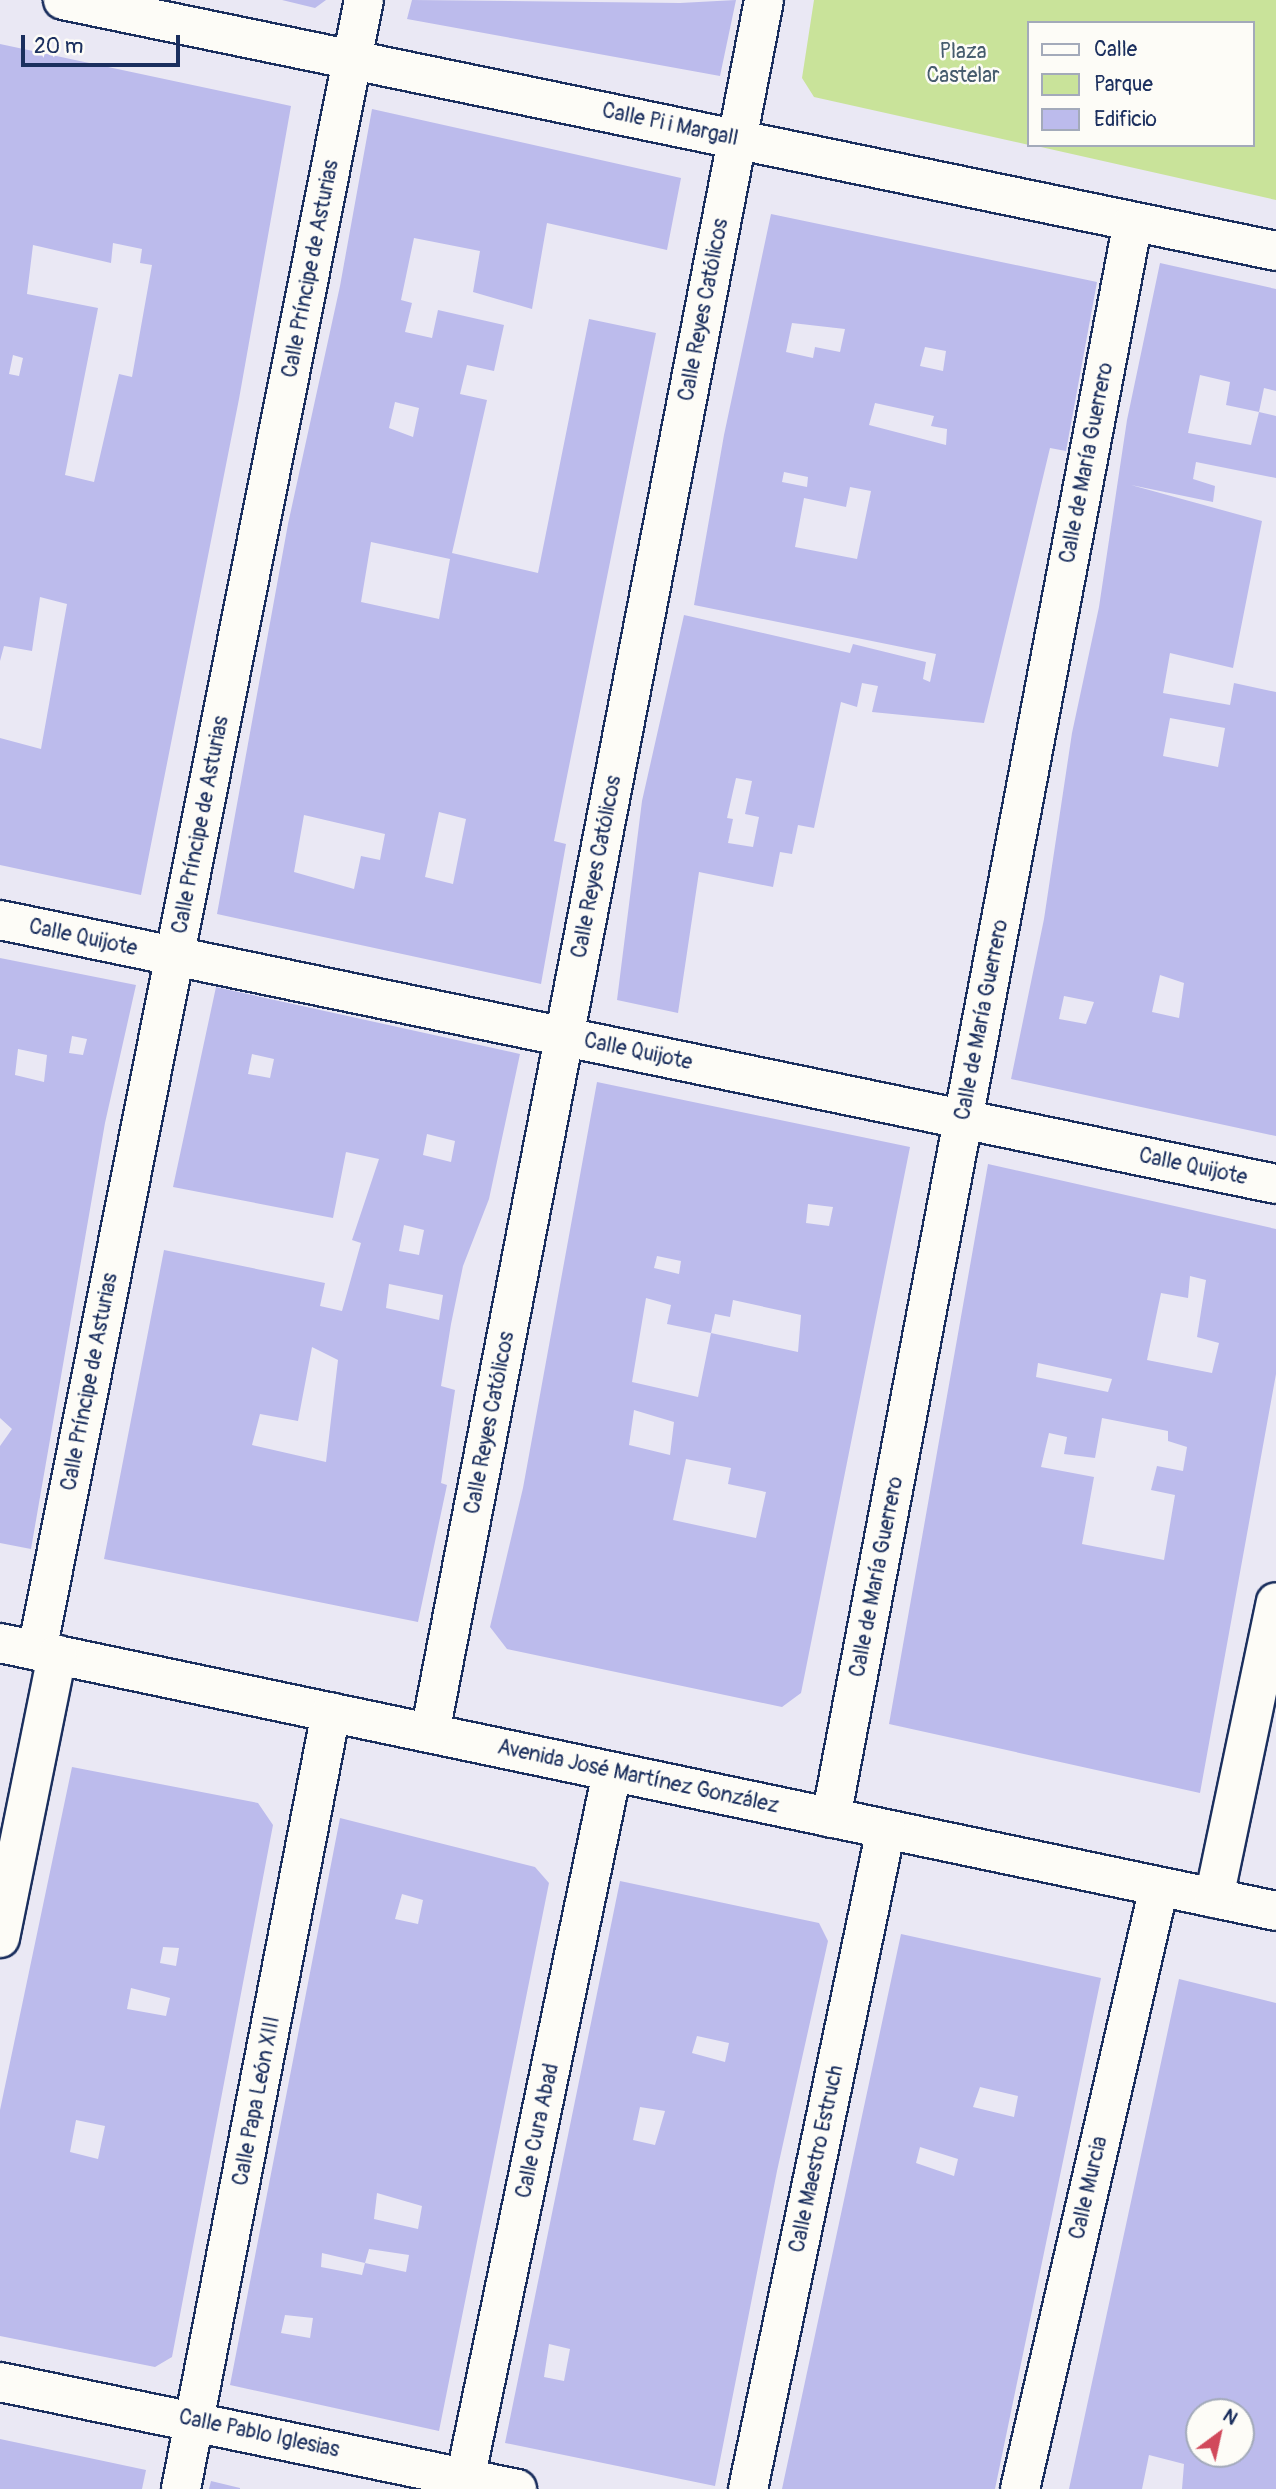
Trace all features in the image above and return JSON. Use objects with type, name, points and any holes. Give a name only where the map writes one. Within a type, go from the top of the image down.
[{"type":"street","name":"Calle Pi i Margall","points":[[63,0],[1276,251]]},
{"type":"street","name":"Calle Príncipe de Asturias","points":[[0,1938],[47,1653],[175,957],[364,0]]},
{"type":"street","name":"Calle Reyes Católicos","points":[[430,1733],[764,0]]},
{"type":"street","name":"Calle de María Guerrero","points":[[831,1818],[1133,222]]},
{"type":"street","name":"Calle Quijote","points":[[0,920],[1276,1184]]},
{"type":"street","points":[[1214,1898],[1276,1602]]},
{"type":"street","name":"Avenida José Martínez González","points":[[0,1643],[1276,1911]]},
{"type":"street","name":"Calle Papa León XIII","points":[[181,2489],[331,1712]]},
{"type":"street","name":"Calle Cura Abad","points":[[464,2484],[612,1772]]},
{"type":"street","name":"Calle Maestro Estruch","points":[[748,2489],[886,1829]]},
{"type":"street","name":"Calle Murcia","points":[[1020,2489],[1159,1887]]},
{"type":"street","name":"Calle Pablo Iglesias","points":[[0,2382],[195,2421],[464,2484],[517,2489]]},
{"type":"green space","name":"Plaza Castelar","points":[[814,0],[1276,0],[1276,200],[1041,147],[1255,147],[1255,21],[1028,21],[1028,145],[814,97],[802,78]]},
{"type":"building","points":[[282,0],[326,0],[315,8]]},
{"type":"building","points":[[412,0],[680,3],[736,0],[720,76],[407,19]]},
{"type":"building","points":[[0,44],[291,106],[239,399],[141,895],[0,865],[0,738],[41,749],[67,604],[40,597],[32,651],[4,646],[0,661]],"holes":[[[113,243],[142,249],[140,263],[152,265],[132,377],[119,374],[94,482],[65,475],[98,308],[27,294],[33,245],[111,263]],[[13,355],[23,358],[19,376],[9,374]]]},
{"type":"building","points":[[372,109],[681,178],[667,250],[547,223],[532,309],[473,292],[480,251],[414,238],[401,300],[412,303],[405,332],[432,338],[438,310],[504,325],[494,371],[467,365],[460,394],[487,400],[452,553],[538,573],[589,319],[656,333],[554,841],[566,844],[541,984],[217,914],[288,524],[340,286]],"holes":[[[395,402],[419,408],[413,437],[389,428]],[[371,542],[450,559],[439,619],[361,602]],[[439,812],[466,819],[453,884],[425,877]],[[304,815],[385,834],[380,860],[361,856],[354,889],[294,872]]]},
{"type":"building","points":[[771,214],[1097,282],[1066,451],[1050,448],[984,723],[872,712],[878,686],[862,683],[857,707],[841,702],[814,828],[798,825],[792,854],[780,852],[773,887],[699,872],[678,1013],[617,1000],[642,801],[684,615],[850,653],[853,644],[926,662],[923,679],[930,682],[936,654],[694,605],[724,435]],"holes":[[[792,323],[845,329],[840,352],[815,347],[813,358],[786,352]],[[925,347],[946,351],[943,371],[920,366]],[[875,403],[934,416],[931,426],[947,429],[946,445],[869,425]],[[784,472],[808,477],[807,487],[782,482]],[[850,487],[871,491],[857,559],[795,547],[804,498],[846,507]],[[736,778],[752,781],[745,814],[759,817],[753,847],[728,843],[733,819],[727,818]]]},
{"type":"building","points":[[1160,263],[1276,289],[1276,391],[1264,388],[1259,412],[1276,416],[1276,478],[1196,462],[1193,479],[1215,486],[1213,502],[1131,485],[1262,521],[1233,668],[1170,653],[1163,693],[1230,705],[1234,683],[1276,692],[1276,1136],[1011,1079],[1044,919],[1072,733],[1099,607],[1127,420]],"holes":[[[1200,375],[1230,382],[1226,405],[1259,412],[1251,445],[1188,433]],[[1170,718],[1225,728],[1218,767],[1163,756]],[[1160,975],[1184,983],[1179,1018],[1152,1012]],[[1064,996],[1094,1002],[1086,1024],[1059,1019]]]},
{"type":"building","points":[[0,958],[136,985],[105,1123],[31,1549],[0,1543],[0,1446],[12,1429],[0,1418]],"holes":[[[72,1036],[87,1039],[83,1055],[69,1053]],[[18,1049],[47,1055],[44,1082],[15,1075]]]},
{"type":"building","points":[[216,987],[520,1054],[489,1199],[463,1266],[451,1324],[441,1386],[455,1390],[441,1483],[447,1485],[418,1622],[104,1559],[164,1250],[325,1283],[320,1306],[342,1311],[361,1243],[352,1240],[379,1159],[346,1152],[333,1218],[173,1187]],"holes":[[[252,1054],[274,1059],[270,1078],[248,1074]],[[427,1134],[455,1141],[451,1162],[423,1155]],[[404,1225],[424,1230],[419,1255],[399,1251]],[[389,1284],[443,1295],[439,1320],[386,1308]],[[312,1347],[338,1360],[326,1462],[252,1445],[260,1414],[298,1421]]]},
{"type":"building","points":[[597,1082],[910,1147],[801,1693],[782,1707],[507,1649],[490,1627],[523,1488]],"holes":[[[808,1204],[833,1207],[829,1226],[806,1223]],[[657,1256],[681,1261],[679,1274],[654,1268]],[[646,1298],[671,1305],[667,1324],[711,1333],[698,1397],[632,1382]],[[733,1300],[801,1315],[798,1352],[711,1333],[715,1314],[730,1317]],[[634,1410],[674,1422],[670,1455],[629,1445]],[[686,1459],[731,1468],[728,1484],[766,1492],[756,1538],[673,1520]]]},
{"type":"building","points":[[988,1164],[1276,1229],[1276,1374],[1200,1793],[889,1724]],"holes":[[[1190,1276],[1206,1280],[1197,1337],[1219,1343],[1212,1373],[1147,1360],[1161,1293],[1188,1298]],[[1038,1363],[1112,1379],[1108,1392],[1036,1377]],[[1102,1418],[1168,1431],[1168,1441],[1187,1447],[1183,1471],[1157,1466],[1151,1490],[1175,1495],[1164,1560],[1082,1544],[1094,1477],[1041,1467],[1049,1433],[1067,1437],[1064,1454],[1095,1458]]]},
{"type":"building","points":[[72,1767],[258,1803],[273,1825],[172,2357],[155,2367],[0,2336],[0,2110]],"holes":[[[163,1947],[179,1948],[176,1966],[160,1963]],[[131,1988],[170,1998],[166,2016],[127,2009]],[[76,2120],[105,2126],[98,2159],[70,2152]]]},
{"type":"building","points":[[340,1818],[535,1867],[549,1883],[439,2431],[230,2385]],"holes":[[[402,1894],[423,1900],[418,1924],[395,1919]],[[377,2193],[422,2206],[418,2229],[374,2219]],[[369,2249],[409,2255],[406,2272],[365,2263]],[[322,2253],[365,2263],[362,2275],[321,2267]],[[285,2315],[313,2318],[310,2338],[281,2333]]]},
{"type":"building","points":[[620,1881],[819,1923],[828,1941],[777,2171],[715,2486],[505,2443]],"holes":[[[697,2036],[729,2043],[725,2062],[692,2053]],[[640,2107],[665,2111],[655,2145],[633,2140]],[[549,2344],[570,2349],[564,2381],[544,2377]]]},
{"type":"building","points":[[901,1934],[1101,1978],[995,2489],[782,2489]],"holes":[[[980,2087],[1018,2096],[1014,2117],[973,2107]],[[920,2147],[958,2159],[954,2176],[916,2163]]]},
{"type":"building","points":[[1179,1979],[1276,2003],[1276,2489],[1182,2489],[1184,2464],[1149,2455],[1142,2489],[1069,2489]]},
{"type":"building","points":[[0,2439],[146,2470],[142,2489],[0,2489]]},
{"type":"building","points":[[211,2481],[240,2488],[240,2489],[209,2489]]}]
